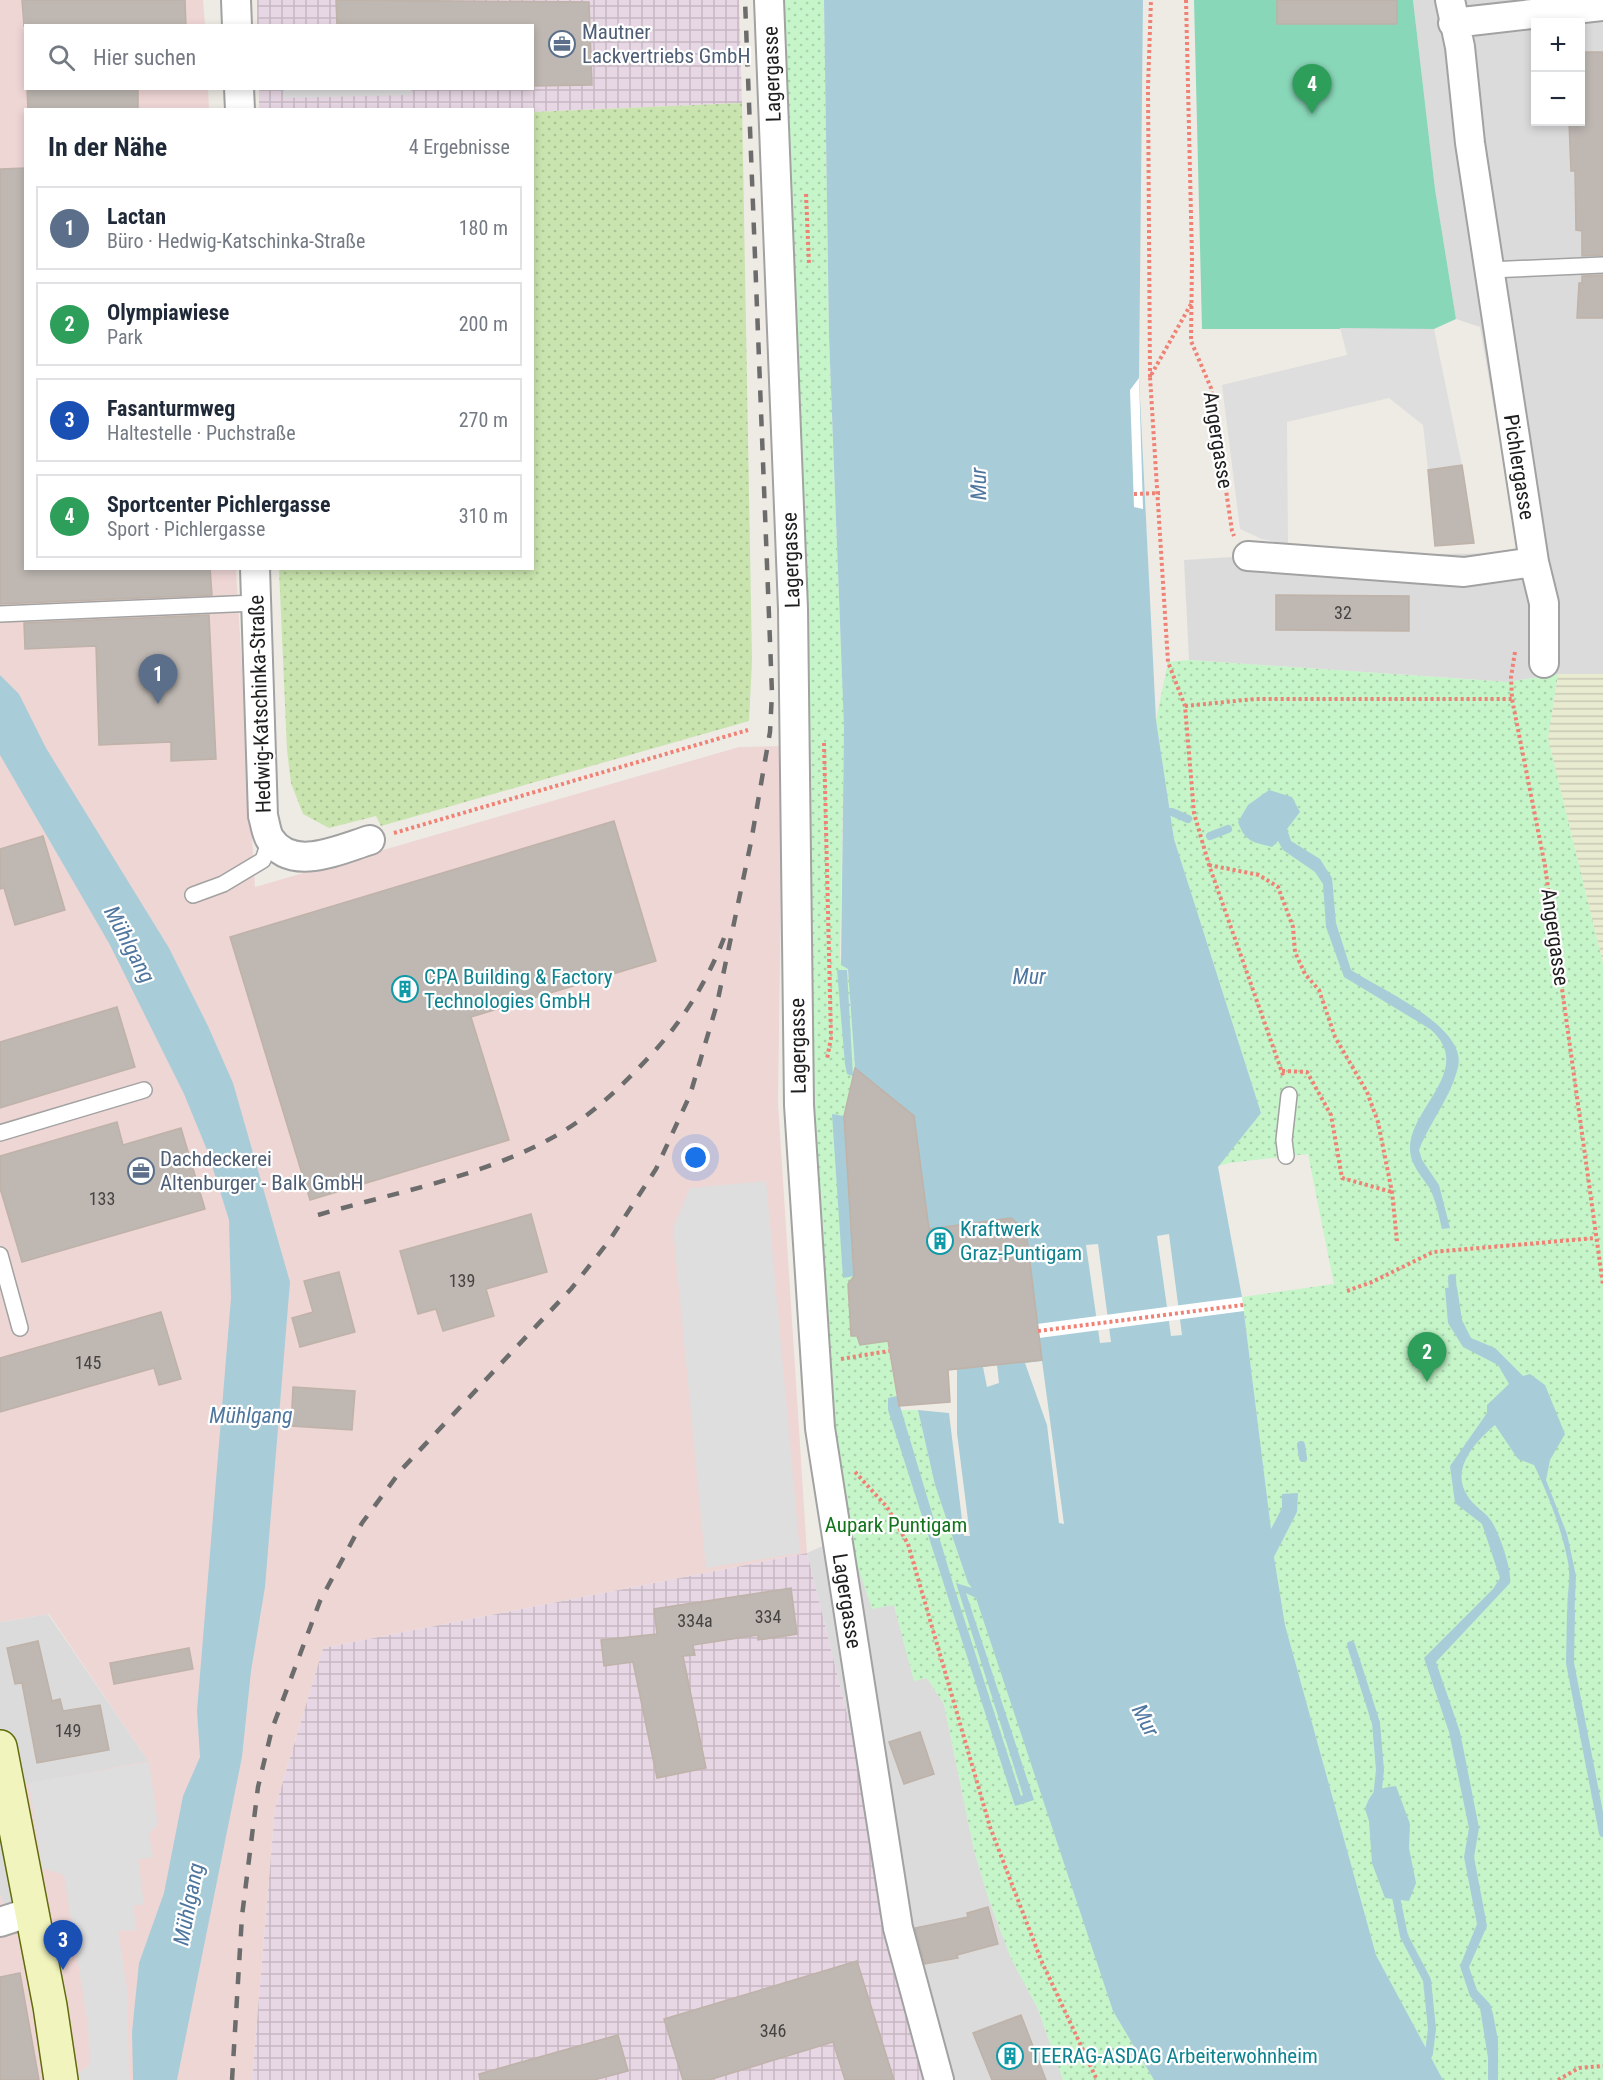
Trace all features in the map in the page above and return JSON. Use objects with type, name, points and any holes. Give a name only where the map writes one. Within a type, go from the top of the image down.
[{"type":"main road","points":[[0,1747],[61,2080]]},
{"type":"street","points":[[236,0],[237,24]]},
{"type":"street","name":"Lagergasse","points":[[769,0],[793,609],[799,1105],[814,1366],[820,1428],[898,1928],[939,2080]]},
{"type":"street","points":[[1451,11],[1603,6]]},
{"type":"street","name":"Pichlergasse","points":[[1451,11],[1460,47],[1470,143],[1534,562],[1544,603],[1544,663]]},
{"type":"street","points":[[239,90],[240,108]]},
{"type":"street","points":[[1248,556],[1464,572],[1534,562]]},
{"type":"street","name":"Hedwig-Katschinka-Straße","points":[[255,570],[263,816],[270,839],[289,854],[312,857],[370,840]]},
{"type":"street","points":[[0,1922],[31,1912]]},
{"type":"lane","points":[[1489,270],[1603,265]]},
{"type":"lane","points":[[0,614],[256,603]]},
{"type":"lane","points":[[193,895],[222,884],[263,860],[270,839]]},
{"type":"lane","points":[[0,1133],[144,1090]]},
{"type":"lane","points":[[1286,1156],[1284,1140],[1289,1095]]},
{"type":"lane","points":[[0,1255],[20,1328]]},
{"type":"path","points":[[1151,0],[1148,87],[1150,377],[1160,493],[1168,662],[1185,706],[1194,813],[1209,865],[1289,1095]]},
{"type":"path","name":"Angergasse","points":[[1186,0],[1192,259],[1191,341],[1211,388],[1232,531],[1248,556]]},
{"type":"path","points":[[1150,377],[1191,304]]},
{"type":"path","points":[[1134,494],[1160,493]]},
{"type":"path","name":"Angergasse","points":[[1516,646],[1511,677],[1512,699],[1545,866],[1603,1285]]},
{"type":"path","points":[[1185,706],[1255,699],[1512,699]]},
{"type":"path","points":[[370,840],[747,730]]},
{"type":"path","points":[[1209,865],[1259,874],[1278,887],[1293,927],[1295,952],[1305,974],[1319,990],[1335,1037],[1371,1102],[1385,1151],[1397,1241]]},
{"type":"path","points":[[1282,1071],[1307,1072],[1331,1115],[1342,1178],[1392,1192]]},
{"type":"path","points":[[1347,1291],[1372,1282],[1432,1252],[1596,1238]]},
{"type":"path","points":[[1038,1331],[1243,1305]]},
{"type":"path","points":[[838,1360],[889,1351]]},
{"type":"path","points":[[851,1467],[886,1507],[908,1545],[990,1827],[1041,1960],[1097,2080]]},
{"type":"path","points":[[1558,2080],[1579,2068],[1603,2066]]},
{"type":"shaded area","points":[[0,0],[203,0],[205,24],[24,24],[24,90],[208,90],[209,108],[24,108],[24,570],[236,570],[255,887],[739,747],[783,746],[778,1103],[807,1553],[323,1648],[275,1808],[252,2080],[0,2080],[0,1895],[4,1906],[30,1912],[5,1788],[148,1761],[49,1614],[0,1622]]},
{"type":"shaded area","name":"Mautner Lackvertriebs GmbH","points":[[257,0],[739,0],[742,103],[534,112],[534,108],[259,108],[259,90],[534,90],[534,24],[257,24]]},
{"type":"shaded area","points":[[1413,0],[1603,0],[1603,674],[1558,674],[1508,682],[1189,660],[1184,560],[1248,556],[1519,553],[1480,327],[1456,319],[1435,189]]},
{"type":"shaded area","points":[[284,90],[411,90],[411,95],[284,98]]},
{"type":"shaded area","points":[[1340,328],[1434,329],[1462,465],[1428,470],[1423,425],[1389,398],[1287,422],[1288,544],[1262,539],[1240,529],[1222,385],[1347,355]]},
{"type":"shaded area","points":[[766,1181],[800,1553],[706,1568],[673,1228],[690,1188]]},
{"type":"shaded area","points":[[847,1535],[894,1605],[914,1680],[927,1678],[944,1704],[974,1850],[989,1900],[1011,1958],[1038,2009],[1063,2080],[925,2080],[857,1754],[807,1553]]},
{"type":"shaded area","points":[[807,1553],[857,1754],[925,2080],[252,2080],[275,1808],[323,1648]]},
{"type":"shaded area","points":[[48,1614],[149,1762],[5,1788],[31,1912],[4,1906],[0,1895],[0,1622]]},
{"type":"shaded area","points":[[149,1762],[158,1825],[149,1832],[153,1857],[138,1860],[144,1904],[133,1906],[137,1930],[118,1931],[127,1988],[129,2080],[77,2080],[76,2075],[90,2065],[88,2025],[64,1875],[42,1868],[29,1783]]},
{"type":"green space","name":"Aupark Puntigam","points":[[780,0],[824,0],[829,336],[844,728],[840,955],[841,965],[848,969],[855,1068],[844,1116],[854,1276],[848,1284],[851,1336],[857,1336],[860,1345],[887,1341],[899,1410],[918,1410],[935,1485],[968,1583],[975,1591],[1113,2011],[1154,2080],[1063,2080],[1038,2009],[1011,1958],[989,1900],[974,1850],[944,1704],[927,1678],[914,1681],[894,1605],[872,1609],[847,1535],[830,1425],[812,1044]]},
{"type":"green space","points":[[1194,0],[1413,0],[1435,189],[1456,319],[1434,329],[1202,329]]},
{"type":"green space","points":[[742,103],[752,661],[749,721],[381,826],[376,816],[329,828],[303,814],[291,783],[287,750],[279,570],[534,570],[534,112]]},
{"type":"green space","points":[[1189,660],[1508,682],[1558,674],[1548,738],[1603,964],[1603,2080],[1443,2080],[1376,1955],[1285,1625],[1274,1557],[1297,1512],[1282,1508],[1271,1530],[1242,1297],[1334,1284],[1308,1154],[1218,1166],[1261,1113],[1174,839],[1156,720],[1168,662]]},
{"type":"green space","points":[[1558,674],[1603,674],[1603,964],[1548,738]]},
{"type":"water","name":"Mur","points":[[824,0],[1143,0],[1139,378],[1156,720],[1174,839],[1261,1113],[1218,1167],[1242,1297],[1271,1529],[1282,1508],[1282,1494],[1298,1493],[1297,1512],[1274,1557],[1285,1625],[1376,1955],[1443,2080],[1154,2080],[1113,2011],[976,1598],[966,1593],[1034,1800],[1015,1806],[888,1410],[888,1398],[897,1396],[954,1587],[1021,1796],[1023,1795],[956,1583],[972,1588],[968,1583],[935,1485],[918,1410],[949,1413],[964,1536],[970,1536],[957,1433],[957,1369],[948,1370],[914,1116],[855,1068],[848,969],[841,965],[844,728],[829,336]],"holes":[[[1169,1234],[1182,1335],[1171,1336],[1157,1236]],[[1098,1244],[1111,1342],[1100,1343],[1086,1245]],[[1042,1361],[1064,1524],[1059,1523],[1047,1425],[1025,1363]],[[997,1365],[999,1383],[987,1387],[983,1367]]]},
{"type":"water","name":"Mühlgang","points":[[0,675],[19,694],[46,748],[169,948],[208,1026],[233,1083],[290,1282],[265,1587],[251,1671],[242,1757],[177,2080],[133,2080],[132,2032],[139,1963],[164,1893],[183,1796],[200,1757],[197,1711],[231,1298],[229,1220],[207,1150],[184,1094],[110,945],[0,755]]},
{"type":"water","points":[[1269,790],[1292,797],[1300,812],[1287,829],[1291,841],[1320,859],[1332,878],[1336,923],[1351,970],[1400,998],[1436,1024],[1450,1038],[1457,1052],[1458,1067],[1455,1078],[1419,1150],[1422,1160],[1439,1185],[1450,1228],[1442,1229],[1432,1194],[1414,1165],[1410,1148],[1413,1133],[1444,1073],[1446,1059],[1442,1044],[1430,1029],[1344,977],[1326,927],[1323,884],[1315,872],[1283,850],[1278,841],[1272,847],[1255,842],[1244,834],[1238,822],[1248,805]]},
{"type":"water","points":[[837,970],[847,970],[853,1076],[847,1074],[845,1064]]},
{"type":"water","points":[[832,1114],[844,1116],[854,1276],[843,1278]]},
{"type":"water","points":[[1457,1287],[1462,1320],[1471,1338],[1495,1348],[1523,1376],[1530,1374],[1545,1385],[1565,1434],[1550,1460],[1546,1480],[1567,1534],[1576,1576],[1574,1621],[1569,1622],[1568,1562],[1554,1512],[1534,1465],[1518,1459],[1495,1425],[1473,1447],[1463,1466],[1462,1475],[1467,1495],[1489,1518],[1495,1528],[1507,1561],[1510,1583],[1436,1662],[1460,1732],[1479,1828],[1474,1857],[1487,1926],[1469,1967],[1477,1990],[1490,2004],[1493,2014],[1498,2040],[1498,2080],[1488,2080],[1488,2058],[1480,2008],[1470,1996],[1460,1966],[1477,1924],[1464,1857],[1469,1828],[1449,1732],[1424,1658],[1493,1589],[1500,1578],[1482,1524],[1455,1503],[1450,1466],[1487,1413],[1487,1405],[1509,1384],[1498,1365],[1463,1347],[1448,1323],[1445,1288]]},
{"type":"water","points":[[1396,1786],[1410,1824],[1409,1848],[1416,1883],[1409,1901],[1385,1898],[1372,1863],[1369,1821],[1365,1809],[1370,1797],[1376,1791]]},
{"type":"pier","points":[[1139,378],[1143,509],[1134,507],[1130,390]]},
{"type":"pier","points":[[1242,1297],[1244,1311],[1039,1338],[1037,1324]]},
{"type":"building","points":[[22,0],[185,0],[186,24],[24,24],[24,26]]},
{"type":"building","name":"Mautner Lackvertriebs GmbH","points":[[336,0],[589,2],[592,85],[534,86],[534,24],[337,24]]},
{"type":"building","points":[[1277,0],[1397,0],[1397,24],[1277,24]]},
{"type":"building","points":[[1585,52],[1603,52],[1603,255],[1582,256],[1582,231],[1576,230],[1575,171],[1571,171],[1569,126],[1585,126]]},
{"type":"building","points":[[27,90],[138,90],[138,108],[28,108]]},
{"type":"building","points":[[24,168],[24,570],[210,570],[212,595],[0,604],[0,169]]},
{"type":"building","points":[[1603,275],[1603,318],[1577,318],[1579,283],[1582,283],[1582,276]]},
{"type":"building","points":[[1462,465],[1474,543],[1435,546],[1428,470]]},
{"type":"building","points":[[1276,595],[1409,596],[1409,631],[1276,630]]},
{"type":"building","points":[[209,615],[216,759],[171,761],[171,742],[99,745],[96,646],[25,649],[24,623]]},
{"type":"building","name":"CPA Building & Factory Technologies GmbH","points":[[614,821],[656,961],[471,1017],[509,1140],[310,1200],[230,937]]},
{"type":"building","points":[[43,836],[65,910],[15,925],[4,888],[0,889],[0,849]]},
{"type":"building","points":[[117,1007],[135,1067],[0,1108],[0,1042]]},
{"type":"building","name":"Kraftwerk Graz-Puntigam","points":[[855,1068],[914,1116],[929,1229],[1011,1218],[1026,1230],[1042,1360],[948,1370],[950,1402],[899,1406],[888,1341],[860,1345],[857,1336],[851,1336],[848,1284],[854,1276],[844,1116]]},
{"type":"building","points":[[117,1122],[123,1145],[181,1128],[205,1209],[22,1262],[0,1188],[0,1156]]},
{"type":"building","points":[[531,1214],[547,1272],[486,1289],[494,1316],[443,1331],[436,1309],[418,1314],[400,1251]]},
{"type":"building","points":[[339,1272],[355,1332],[300,1347],[292,1318],[313,1312],[304,1281]]},
{"type":"building","points":[[161,1312],[181,1379],[159,1385],[154,1368],[0,1412],[0,1358]]},
{"type":"building","points":[[293,1387],[355,1391],[352,1430],[291,1426]]},
{"type":"building","points":[[791,1588],[797,1634],[758,1640],[758,1635],[693,1645],[695,1655],[683,1656],[706,1768],[657,1778],[633,1662],[604,1666],[601,1640],[657,1634],[654,1609]]},
{"type":"building","points":[[38,1641],[52,1701],[60,1699],[63,1711],[100,1705],[109,1750],[37,1763],[22,1683],[15,1684],[7,1648]]},
{"type":"building","points":[[189,1648],[193,1669],[114,1684],[110,1663]]},
{"type":"building","points":[[920,1732],[934,1774],[904,1784],[889,1742]]},
{"type":"building","points":[[988,1907],[998,1944],[957,1955],[958,1958],[925,1964],[915,1928],[968,1917],[967,1913]]},
{"type":"building","points":[[857,1961],[894,2080],[845,2080],[833,2042],[709,2080],[683,2080],[664,2019]]},
{"type":"building","points":[[20,1973],[39,2080],[0,2080],[0,1977]]},
{"type":"building","name":"TEERAG-ASDAG Arbeiterwohnheim","points":[[1021,2015],[1046,2080],[992,2080],[973,2033]]},
{"type":"building","points":[[618,2035],[628,2071],[594,2080],[480,2080],[479,2074]]},
{"type":"waterway","points":[[1164,812],[1172,812],[1188,819]]},
{"type":"waterway","points":[[1210,836],[1228,829]]},
{"type":"waterway","points":[[1452,1278],[1453,1295]]},
{"type":"waterway","points":[[1301,1445],[1303,1458]]},
{"type":"waterway","points":[[1571,1612],[1570,1663],[1603,1833]]},
{"type":"waterway","points":[[1351,1645],[1376,1723],[1380,1770],[1377,1798]]},
{"type":"waterway","points":[[1395,1892],[1404,1936],[1427,1980],[1432,2029],[1429,2053],[1418,2080]]},
{"type":"railway","points":[[232,2080],[242,1916],[258,1787],[272,1729],[320,1601],[362,1523],[402,1469],[571,1289],[609,1241],[656,1169],[690,1095],[717,1004],[751,842],[770,732],[772,693],[745,0]]},
{"type":"railway","points":[[318,1215],[465,1174],[521,1153],[563,1132],[627,1080],[673,1029],[702,986],[724,938]]},
{"type":"place","name":"Mautner Lackvertriebs GmbH","points":[[562,44]]},
{"type":"place","name":"Sportcenter Pichlergasse","points":[[1312,114]]},
{"type":"place","name":"Lactan","points":[[158,704]]},
{"type":"place","name":"CPA Building & Factory Technologies GmbH","points":[[405,989]]},
{"type":"place","name":"Dachdeckerei Altenburger - Balk GmbH","points":[[141,1171]]},
{"type":"place","name":"Kraftwerk Graz-Puntigam","points":[[940,1241]]},
{"type":"place","name":"Olympiawiese","points":[[1427,1382]]},
{"type":"place","name":"Fasanturmweg","points":[[63,1970]]},
{"type":"place","name":"TEERAG-ASDAG Arbeiterwohnheim","points":[[1010,2056]]}]
